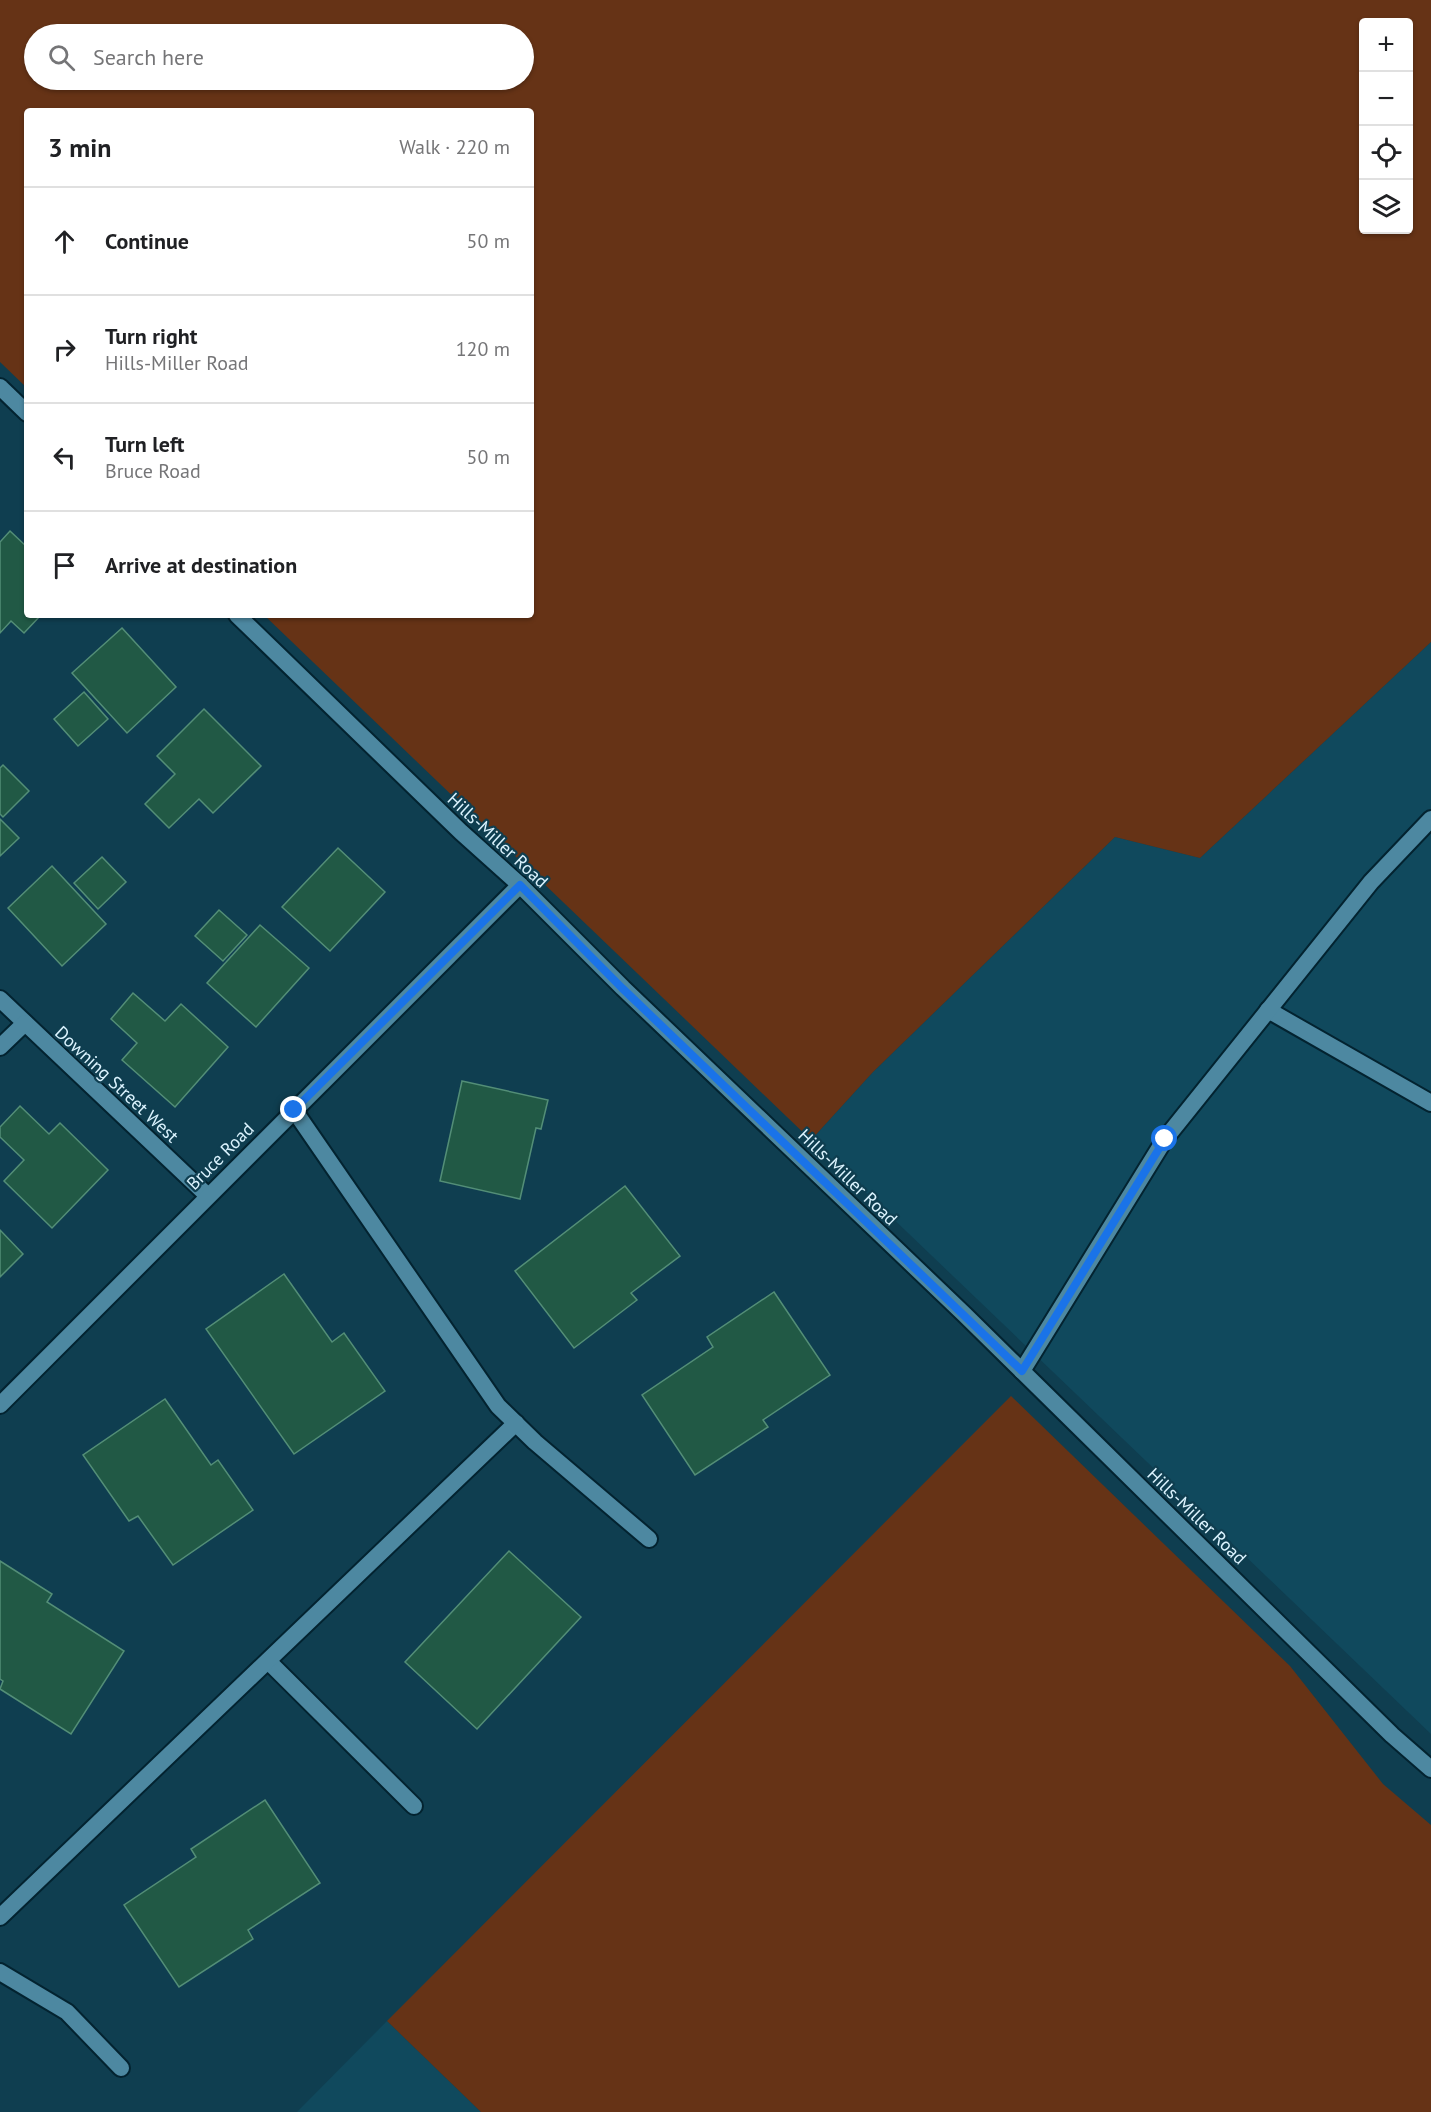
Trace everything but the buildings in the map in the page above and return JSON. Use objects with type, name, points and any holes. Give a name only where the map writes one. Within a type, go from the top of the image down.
[{"type":"street","points":[[0,387],[24,410]]},
{"type":"street","name":"Hills-Miller Road","points":[[240,618],[461,832],[520,885],[622,988],[1022,1371],[1392,1735],[1431,1769]]},
{"type":"street","points":[[1022,1371],[1165,1139],[1371,882],[1431,819]]},
{"type":"street","name":"Bruce Road","points":[[0,1404],[520,885]]},
{"type":"street","name":"Downing Street West","points":[[0,999],[208,1196]]},
{"type":"street","points":[[1268,1010],[1431,1103]]},
{"type":"street","points":[[0,1047],[25,1023]]},
{"type":"street","points":[[294,1110],[498,1406],[649,1539]]},
{"type":"street","points":[[0,1917],[516,1423]]},
{"type":"street","points":[[268,1661],[414,1806]]},
{"type":"street","points":[[0,1972],[66,2012],[121,2068]]},
{"type":"shaded area","points":[[0,0],[1431,0],[1431,642],[1200,858],[1115,837],[873,1072],[811,1140],[267,618],[534,618],[534,108],[24,108],[24,385],[0,362]]},
{"type":"shaded area","points":[[1431,642],[1431,1734],[811,1140],[873,1072],[1115,837],[1200,858]]},
{"type":"shaded area","points":[[1011,1396],[1290,1666],[1383,1784],[1431,1825],[1431,2112],[481,2112],[387,2021]]},
{"type":"shaded area","points":[[387,2021],[481,2112],[297,2112]]},
{"type":"route","points":[[294,1110],[520,885],[622,988],[1022,1371],[1165,1139]]}]
